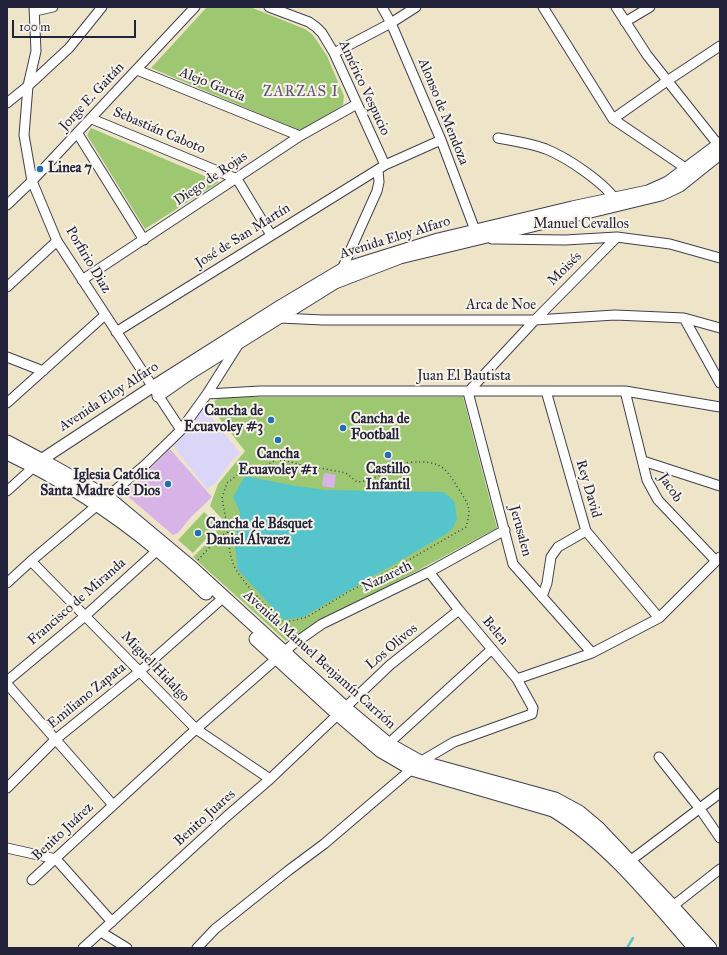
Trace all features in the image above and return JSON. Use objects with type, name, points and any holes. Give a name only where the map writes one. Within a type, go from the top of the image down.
[{"type":"main road","name":"Avenida Manuel Benjamín Carrión","points":[[7,442],[38,463],[103,501],[161,547],[221,600],[341,711],[381,751],[416,766],[555,799],[579,812],[588,820],[625,864],[668,909],[710,948]]},
{"type":"main road","name":"Avenida Manuel Benjamín Carrión","points":[[7,453],[38,463]]},
{"type":"main road","name":"Avenida Manuel Benjamín Carrión","points":[[161,547],[192,568],[221,600]]},
{"type":"main road","name":"Avenida Manuel Benjamín Carrión","points":[[341,711],[416,766]]},
{"type":"main road","name":"Avenida Manuel Benjamín Carrión","points":[[668,909],[695,948]]},
{"type":"street","points":[[35,9],[53,7]]},
{"type":"street","points":[[7,103],[28,86],[68,48],[102,7]]},
{"type":"street","name":"Jorge E. Gaitán","points":[[7,205],[78,134],[195,7]]},
{"type":"street","name":"Américo Vespucio","points":[[269,7],[309,22],[322,33],[334,53],[357,104],[382,167],[377,191],[342,269]]},
{"type":"street","name":"Alonso de Mendoza","points":[[382,7],[391,23],[441,140],[475,230]]},
{"type":"street","points":[[334,53],[391,23],[416,7]]},
{"type":"street","points":[[543,7],[613,119],[687,169]]},
{"type":"street","points":[[616,7],[647,55],[720,147]]},
{"type":"street","points":[[625,22],[650,7]]},
{"type":"street","name":"Porfirio Diaz","points":[[35,9],[36,52],[28,86],[24,136],[32,181],[57,241],[181,430]]},
{"type":"street","points":[[613,119],[720,46]]},
{"type":"street","name":"Alejo García","points":[[136,70],[300,136]]},
{"type":"street","name":"Diego de Rojas","points":[[82,280],[300,136],[357,104]]},
{"type":"street","name":"Sebastián Caboto","points":[[92,119],[236,179]]},
{"type":"street","points":[[78,134],[144,240]]},
{"type":"street","points":[[498,138],[530,144],[546,149],[562,157],[603,186],[617,202]]},
{"type":"street","name":"José de San Martín","points":[[116,332],[382,167],[441,140]]},
{"type":"street","name":"Avenida Eloy Alfaro","points":[[617,202],[668,182],[720,147]]},
{"type":"street","name":"Avenida Eloy Alfaro","points":[[38,463],[155,391],[239,344],[335,283],[400,258],[572,207],[661,195],[680,186],[720,147]]},
{"type":"street","points":[[236,179],[271,235]]},
{"type":"street","name":"Avenida Eloy Alfaro","points":[[155,391],[250,325],[342,269],[438,238],[475,230],[488,232]]},
{"type":"street","name":"Manuel Cevallos","points":[[488,232],[492,239],[558,240],[617,237],[670,244],[720,258]]},
{"type":"street","name":"Moisés","points":[[468,392],[535,320],[617,237]]},
{"type":"street","points":[[7,287],[57,241]]},
{"type":"street","points":[[7,403],[105,314]]},
{"type":"street","name":"Arca de Noe","points":[[280,318],[323,320],[535,320],[615,315],[684,318],[720,328]]},
{"type":"street","points":[[684,318],[720,383]]},
{"type":"street","points":[[7,583],[145,465],[181,430],[207,394],[250,325]]},
{"type":"street","points":[[7,357],[43,371]]},
{"type":"street","name":"Juan El Bautista","points":[[207,394],[260,391],[625,391],[720,407]]},
{"type":"street","name":"Rey David","points":[[546,391],[586,531],[659,618]]},
{"type":"street","name":"Jacob","points":[[625,391],[647,480],[658,500],[718,559]]},
{"type":"street","name":"Jerusalen","points":[[468,392],[513,564],[592,653]]},
{"type":"street","points":[[643,461],[720,486]]},
{"type":"street","points":[[7,491],[38,463]]},
{"type":"street","name":"Nazareth","points":[[196,729],[280,655],[322,624],[429,572],[505,530]]},
{"type":"street","points":[[542,596],[547,583],[551,557],[558,547],[586,531]]},
{"type":"street","name":"Francisco de Miranda","points":[[7,680],[86,616],[161,547]]},
{"type":"street","points":[[517,679],[592,653],[659,618],[718,559]]},
{"type":"street","name":"Miguel Hidalgo","points":[[31,561],[196,729],[270,779]]},
{"type":"street","name":"Belen","points":[[416,766],[454,742],[532,714],[534,711],[517,679],[429,572]]},
{"type":"street","name":"Emiliano Zapata","points":[[7,788],[56,740],[139,672],[221,600]]},
{"type":"street","name":"Los Olivos","points":[[341,711],[390,665],[459,610]]},
{"type":"street","points":[[388,744],[492,649]]},
{"type":"street","points":[[7,684],[114,805]]},
{"type":"street","name":"Benito Juares","points":[[83,948],[226,817],[270,779],[341,711]]},
{"type":"street","name":"Benito Juárez","points":[[32,880],[196,729]]},
{"type":"street","points":[[659,757],[700,809],[720,838]]},
{"type":"street","points":[[198,948],[215,929],[324,844],[416,766]]},
{"type":"street","points":[[625,864],[720,793]]},
{"type":"street","points":[[7,848],[56,859],[112,922]]},
{"type":"street","points":[[668,909],[720,869]]},
{"type":"street","points":[[101,932],[127,948]]},
{"type":"path","points":[[277,459],[309,468],[320,468],[346,473],[358,482],[368,481],[403,464],[432,462],[441,466],[450,476],[468,503],[469,516],[466,527],[437,545],[348,592],[307,617],[291,622],[280,621],[240,576],[233,564],[228,532],[222,498],[227,483],[240,473],[252,473],[260,470],[277,459]]},
{"type":"path","points":[[192,568],[218,538],[228,532]]},
{"type":"shaded area","points":[[203,407],[240,453],[231,462],[216,483],[207,489],[173,446],[185,433]]},
{"type":"green space","points":[[207,7],[250,7],[305,29],[313,35],[327,56],[344,96],[343,105],[301,131],[151,68]]},
{"type":"green space","points":[[91,128],[219,182],[145,229],[87,135]]},
{"type":"green space","points":[[220,397],[463,397],[497,528],[286,641],[193,557],[211,539],[223,520],[210,506],[218,484],[245,451],[209,405]]},
{"type":"green space","name":"Cancha de Básquet Daniel Álvarez","points":[[204,512],[219,525],[193,553],[178,540]]},
{"type":"water","points":[[245,476],[325,490],[443,492],[455,503],[457,519],[453,528],[446,534],[303,617],[284,620],[238,570],[235,545],[240,512],[233,497]]},
{"type":"building","name":"Iglesia Católica Santa Madre de Dios","points":[[170,449],[212,497],[191,517],[178,533],[173,535],[125,494]]},
{"type":"building","name":"Castillo Infantil","points":[[385,451],[392,451],[392,460],[385,460]]},
{"type":"building","points":[[324,473],[336,475],[334,488],[322,486]]},
{"type":"waterway","points":[[627,948],[633,938]]},
{"type":"place","name":"Linea 7","points":[[40,169]]},
{"type":"place","name":"Cancha de Ecuavoley #3","points":[[271,420]]},
{"type":"place","name":"Cancha de Football","points":[[343,428]]},
{"type":"place","name":"Cancha Ecuavoley #1","points":[[278,440]]},
{"type":"place","name":"Castillo Infantil","points":[[388,455]]},
{"type":"place","name":"Iglesia Católica Santa Madre de Dios","points":[[168,484]]},
{"type":"place","name":"Cancha de Básquet Daniel Álvarez","points":[[198,533]]},
{"type":"district","name":"ZARZAS I","points":[[301,92]]}]
